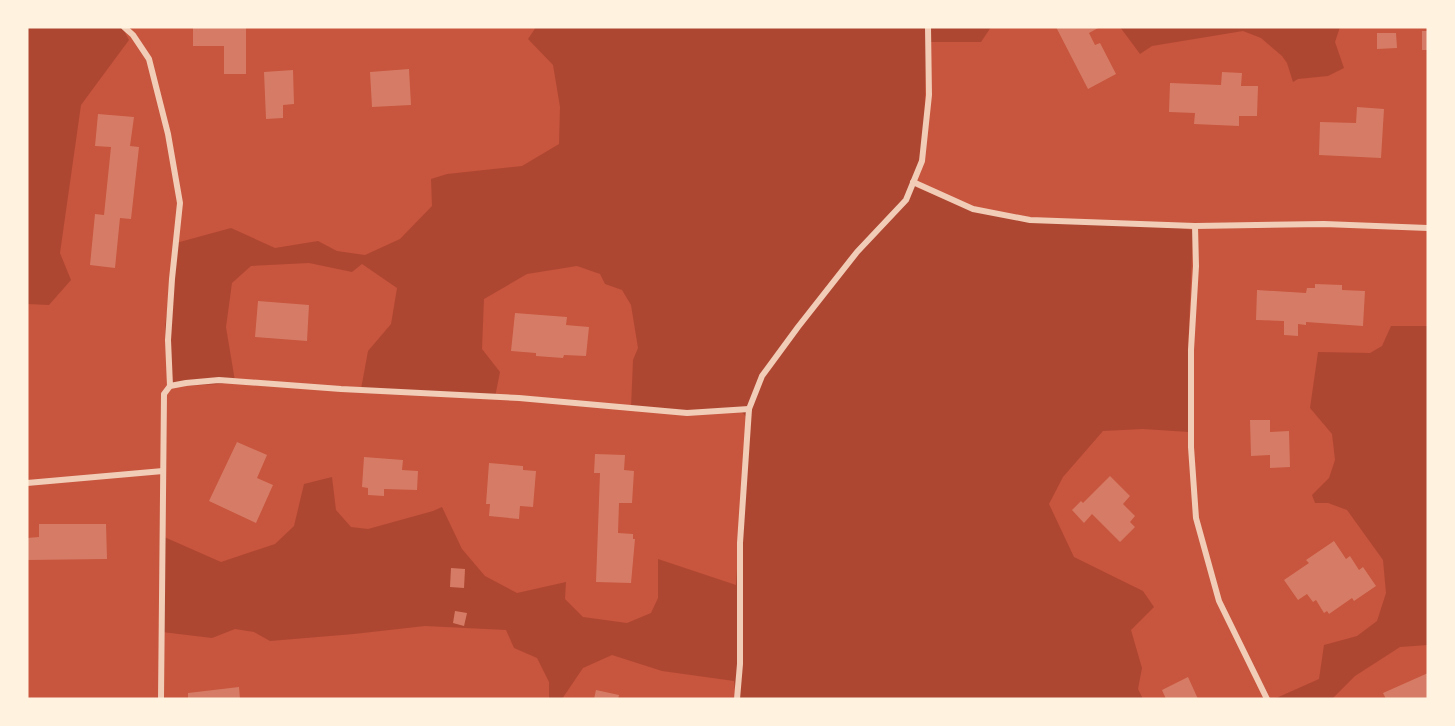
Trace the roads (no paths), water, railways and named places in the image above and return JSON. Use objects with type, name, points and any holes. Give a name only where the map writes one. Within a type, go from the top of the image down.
[{"type":"street","points":[[124,27],[134,35],[150,59],[168,134],[180,203],[168,340],[170,386],[164,394],[161,699]]},
{"type":"street","points":[[737,699],[740,664],[740,543],[749,409],[762,376],[857,252],[906,200],[922,162],[928,95],[928,27]]},
{"type":"street","points":[[913,182],[973,209],[1030,220],[1195,226],[1324,224],[1428,228]]},
{"type":"street","points":[[1195,226],[1191,447],[1196,518],[1219,601],[1267,699]]},
{"type":"street","points":[[170,386],[219,380],[519,398],[687,413],[749,409]]},
{"type":"street","points":[[27,483],[163,471]]}]
